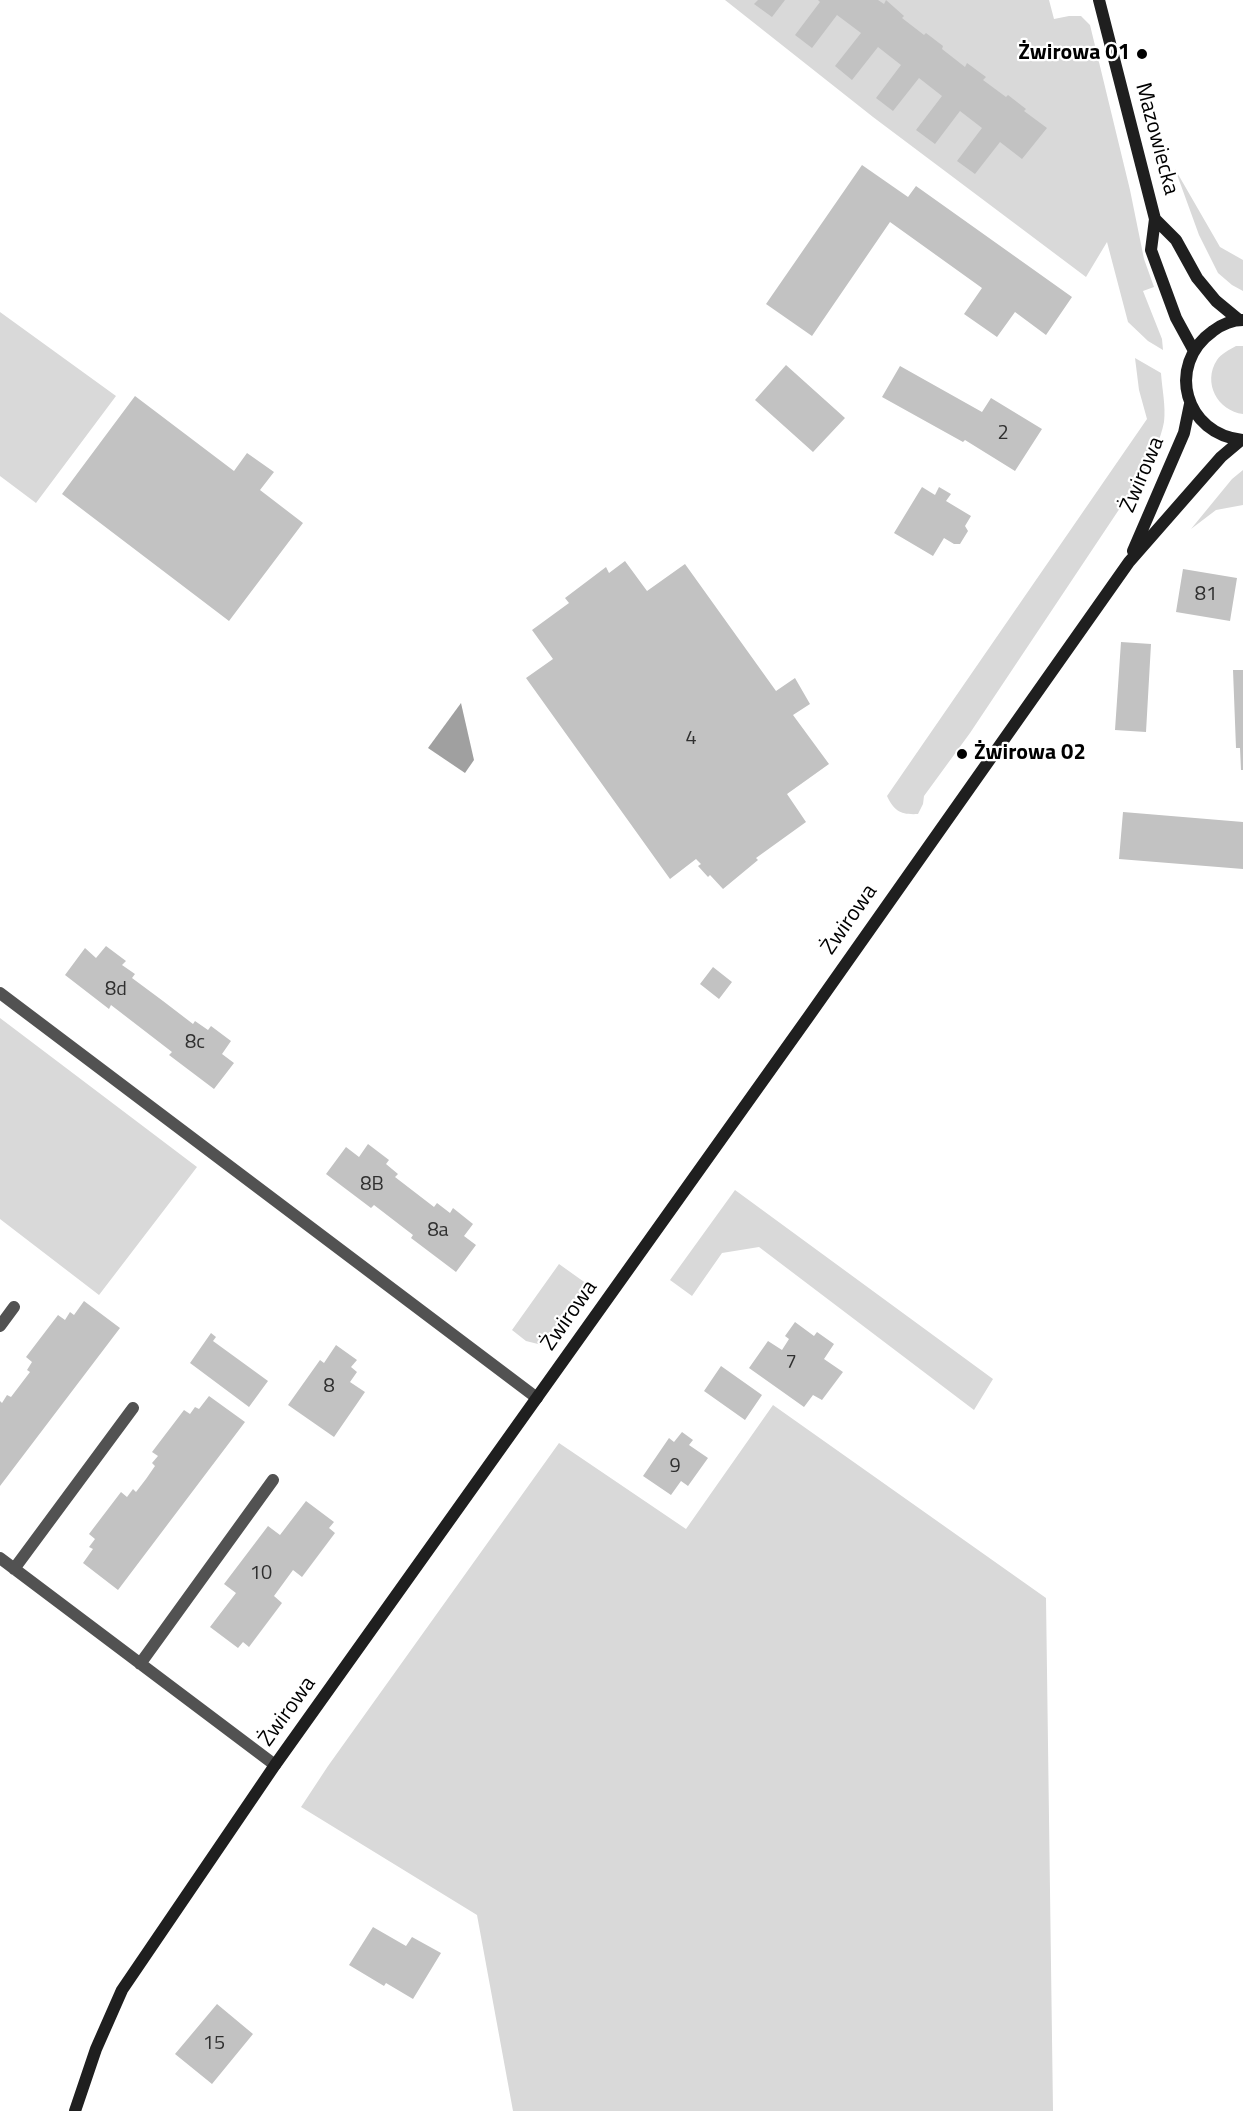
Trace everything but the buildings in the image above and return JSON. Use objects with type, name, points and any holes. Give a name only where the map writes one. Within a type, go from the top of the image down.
[{"type":"street","name":"Mazowiecka","points":[[1099,0],[1155,219],[1150,250],[1173,310],[1194,351]]},
{"type":"street","name":"Mazowiecka","points":[[1155,219],[1176,240],[1197,278],[1216,301],[1241,320]]},
{"type":"street","name":"Mazowiecka","points":[[1190,404],[1185,381],[1189,358],[1201,339],[1220,326],[1241,320]]},
{"type":"street","points":[[1190,404],[1202,423],[1212,430],[1222,436],[1242,440]]},
{"type":"street","name":"Żwirowa","points":[[1129,562],[1184,433],[1190,404]]},
{"type":"street","name":"Żwirowa","points":[[75,2111],[96,2049],[122,1990],[275,1765],[1129,562],[1221,457],[1242,440]]},
{"type":"lane","points":[[0,993],[537,1398]]},
{"type":"lane","points":[[0,1326],[15,1307]]},
{"type":"lane","points":[[14,1569],[134,1408]]},
{"type":"lane","points":[[140,1664],[273,1480]]},
{"type":"lane","points":[[0,1558],[275,1765]]},
{"type":"shaded area","points":[[725,0],[1049,0],[1054,19],[1081,16],[1090,25],[1130,190],[1144,259],[1154,287],[1143,291],[1162,339],[1163,350],[1148,341],[1128,322],[1107,242],[1086,277],[873,117]]},
{"type":"shaded area","points":[[1175,169],[1220,247],[1243,260],[1243,291],[1218,273],[1199,235]]},
{"type":"shaded area","points":[[0,312],[116,396],[36,503],[0,476]]},
{"type":"shaded area","points":[[1236,346],[1243,346],[1243,414],[1226,408],[1220,402],[1212,386],[1211,378],[1217,360]]},
{"type":"shaded area","points":[[1135,358],[1161,373],[1164,404],[1161,435],[1144,472],[970,733],[924,796],[918,814],[899,811],[887,796],[1147,419],[1139,390]]},
{"type":"shaded area","points":[[1243,470],[1243,505],[1216,510],[1191,529],[1232,479]]},
{"type":"shaded area","points":[[461,703],[474,760],[465,773],[428,748]]},
{"type":"shaded area","points":[[0,1018],[197,1167],[99,1295],[0,1219]]},
{"type":"shaded area","points":[[735,1190],[993,1379],[974,1410],[759,1247],[722,1253],[692,1296],[670,1280]]},
{"type":"shaded area","points":[[559,1264],[587,1284],[542,1345],[526,1341],[512,1330]]},
{"type":"shaded area","points":[[773,1405],[1046,1598],[1053,2111],[513,2111],[477,1915],[301,1807],[559,1443],[686,1529]]},
{"type":"place","name":"Żwirowa 01","points":[[1142,54]]},
{"type":"place","name":"Żwirowa 02","points":[[962,754]]}]
